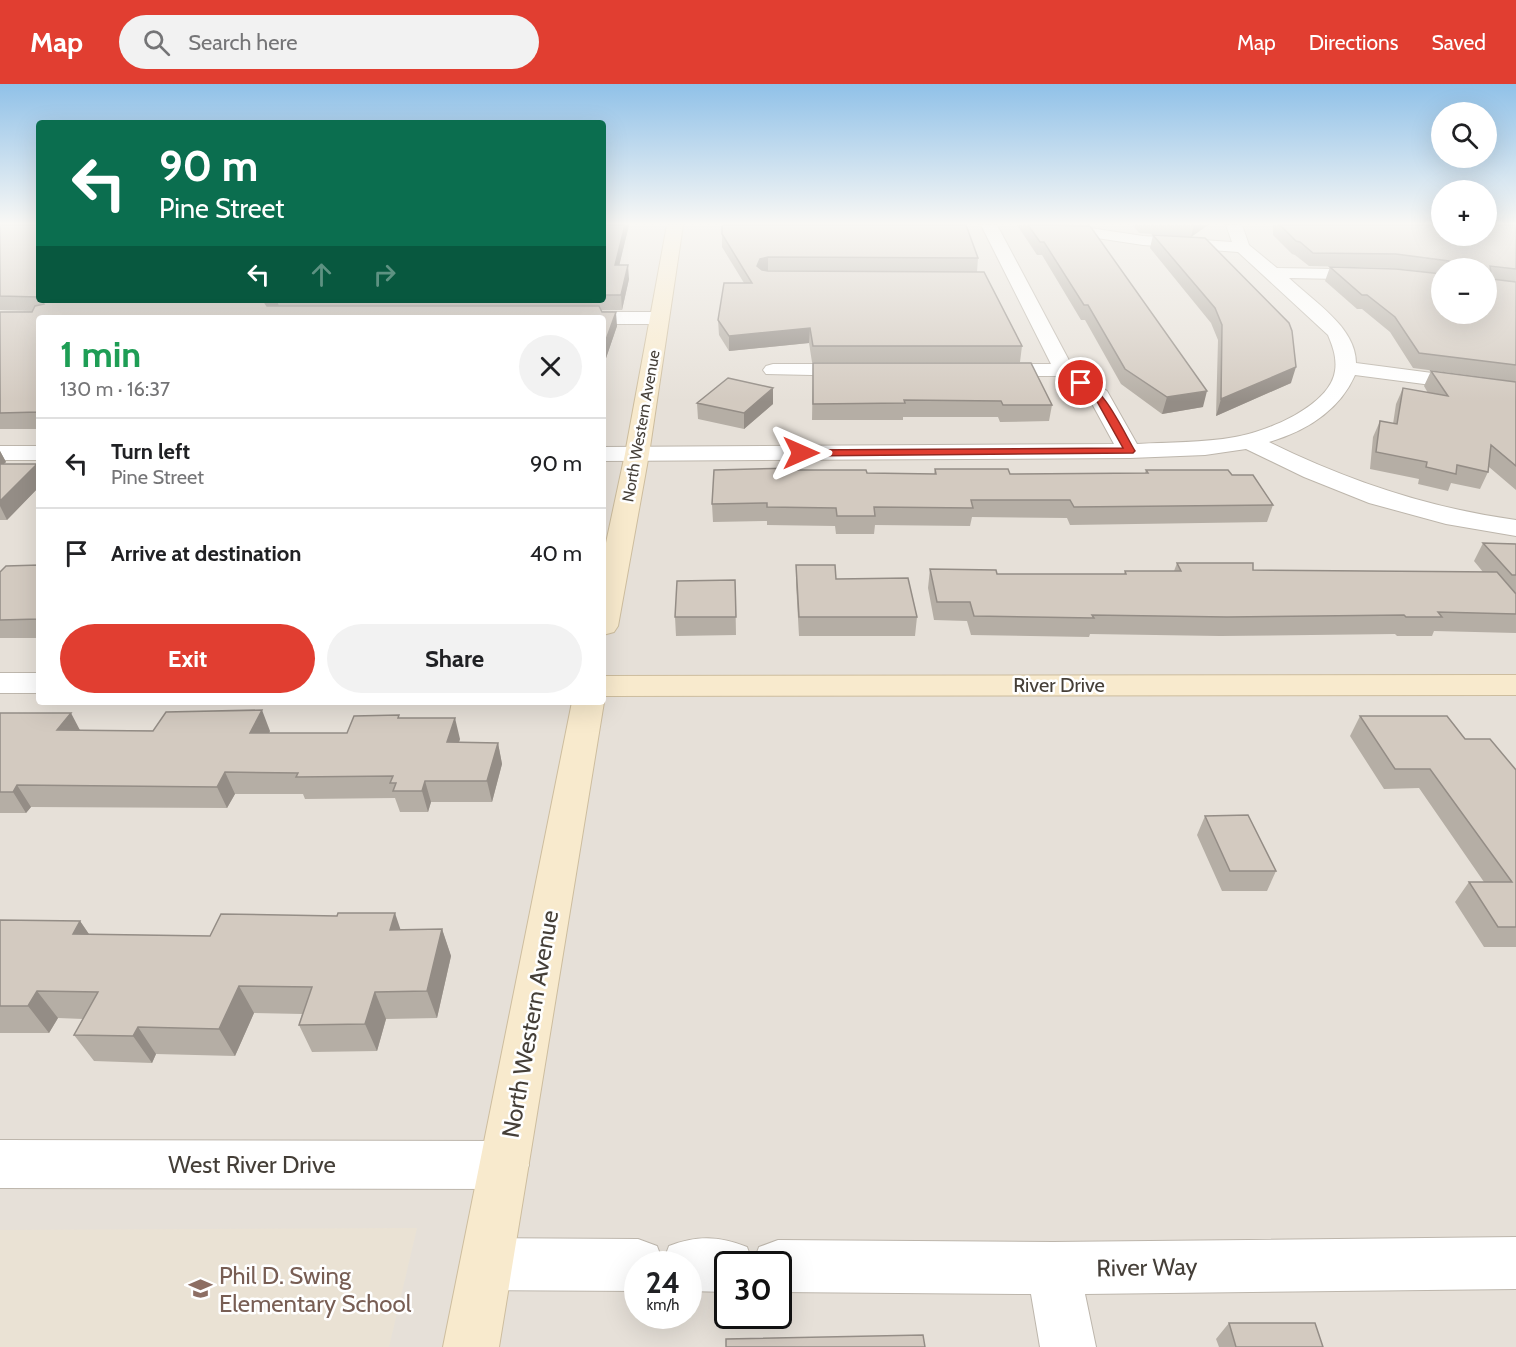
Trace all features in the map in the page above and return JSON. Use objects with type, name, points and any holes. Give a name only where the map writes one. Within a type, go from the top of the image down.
[{"type":"main road","name":"North Western Avenue","points":[[606,611],[637,454],[665,284]]},
{"type":"main road","name":"River Drive","points":[[606,686],[1515,687]]},
{"type":"main road","name":"North Western Avenue","points":[[471,1347],[587,705]]},
{"type":"street","points":[[1009,284],[1064,370],[1099,396],[1130,451]]},
{"type":"street","points":[[606,454],[1130,451],[1194,448],[1249,441],[1304,419],[1337,395],[1348,368],[1344,344],[1337,333],[1285,284]]},
{"type":"street","points":[[606,318],[660,318]]},
{"type":"street","points":[[1348,368],[1516,390]]},
{"type":"street","points":[[773,370],[878,370]]},
{"type":"street","points":[[971,370],[1064,370]]},
{"type":"street","points":[[1249,441],[1320,476],[1378,498],[1436,514],[1516,528]]},
{"type":"street","points":[[0,453],[36,453]]},
{"type":"street","points":[[0,683],[36,684]]},
{"type":"street","name":"West River Drive","points":[[0,1164],[504,1165]]},
{"type":"street","name":"River Way","points":[[792,1266],[1053,1268],[1516,1263]]},
{"type":"street","points":[[486,1264],[624,1265]]},
{"type":"street","points":[[1053,1268],[1068,1347]]},
{"type":"shaded area","points":[[0,284],[31,284],[36,294],[36,303],[606,303],[606,284],[1431,284],[1431,324],[1497,324],[1497,284],[1516,284],[1516,1347],[0,1347]]},
{"type":"shaded area","name":"Phil D. Swing Elementary School","points":[[417,1228],[389,1347],[0,1347],[0,1230]]},
{"type":"building","points":[[0,284],[36,284],[36,297],[0,296]]},
{"type":"building","points":[[606,284],[624,284],[621,295],[606,295]]},
{"type":"building","points":[[724,284],[990,284],[1022,346],[813,346],[810,328],[729,336],[718,320]]},
{"type":"building","points":[[1071,284],[1131,284],[1207,391],[1167,397],[1125,369],[1088,305],[1084,305]]},
{"type":"building","points":[[1195,284],[1250,284],[1289,323],[1296,367],[1221,399],[1222,325],[1215,308]]},
{"type":"building","points":[[1349,284],[1431,284],[1431,324],[1497,324],[1497,284],[1516,284],[1516,365],[1419,353],[1395,317]]},
{"type":"building","points":[[44,304],[599,306],[602,312],[616,312],[606,340],[606,315],[36,315],[36,412],[0,413],[0,312],[32,312],[35,306]]},
{"type":"building","points":[[813,363],[1031,363],[1052,405],[1003,405],[1001,401],[904,400],[905,403],[813,404]]},
{"type":"building","points":[[1431,371],[1516,382],[1516,466],[1491,445],[1488,472],[1457,465],[1456,474],[1426,467],[1427,462],[1376,452],[1380,421],[1397,424],[1403,388],[1448,396]]},
{"type":"building","points":[[728,378],[773,388],[744,413],[697,403]]},
{"type":"building","points":[[0,464],[36,464],[36,465],[0,501]]},
{"type":"building","points":[[797,468],[797,470],[866,470],[867,473],[936,474],[935,469],[1008,469],[1010,474],[1228,470],[1232,475],[1253,475],[1273,505],[1074,507],[1070,500],[971,500],[973,508],[874,507],[875,516],[837,516],[836,508],[767,507],[767,503],[712,504],[714,470]]},
{"type":"building","points":[[1483,543],[1516,544],[1516,575],[1512,575]]},
{"type":"building","points":[[1177,563],[1253,563],[1253,570],[1497,572],[1516,594],[1516,614],[1438,612],[1442,617],[1406,617],[1404,615],[1227,617],[1092,615],[1094,618],[974,616],[970,602],[937,602],[930,569],[996,570],[997,574],[1126,574],[1125,571],[1181,571]]},
{"type":"building","points":[[36,565],[36,619],[0,620],[0,572],[6,566]]},
{"type":"building","points":[[796,565],[835,565],[836,579],[908,578],[917,617],[799,617]]},
{"type":"building","points":[[735,580],[736,617],[675,617],[677,581]]},
{"type":"building","points":[[262,710],[250,733],[347,733],[354,716],[399,715],[398,718],[455,718],[447,742],[498,743],[487,781],[425,781],[422,791],[393,791],[396,783],[390,783],[393,776],[296,777],[298,773],[225,772],[217,787],[17,785],[13,792],[0,792],[0,713],[71,713],[57,730],[153,731],[166,712]]},
{"type":"building","points":[[1360,716],[1447,716],[1465,739],[1490,739],[1516,770],[1516,927],[1498,927],[1469,882],[1512,882],[1430,769],[1395,769]]},
{"type":"building","points":[[1248,815],[1276,871],[1230,871],[1205,816]]},
{"type":"building","points":[[338,913],[395,913],[390,930],[442,929],[427,991],[375,992],[365,1024],[299,1025],[312,987],[239,986],[219,1029],[138,1027],[133,1036],[74,1035],[98,992],[37,991],[28,1006],[0,1006],[0,920],[80,921],[73,934],[210,936],[221,914],[337,916]]},
{"type":"building","points":[[1229,1323],[1315,1323],[1323,1347],[1236,1347]]},
{"type":"building","points":[[923,1335],[925,1347],[726,1347],[726,1339]]},
{"type":"place","name":"Phil D. Swing Elementary School","points":[[201,1289]]},
{"type":"route","points":[[801,453],[1130,451],[1099,396],[1081,383]]}]
